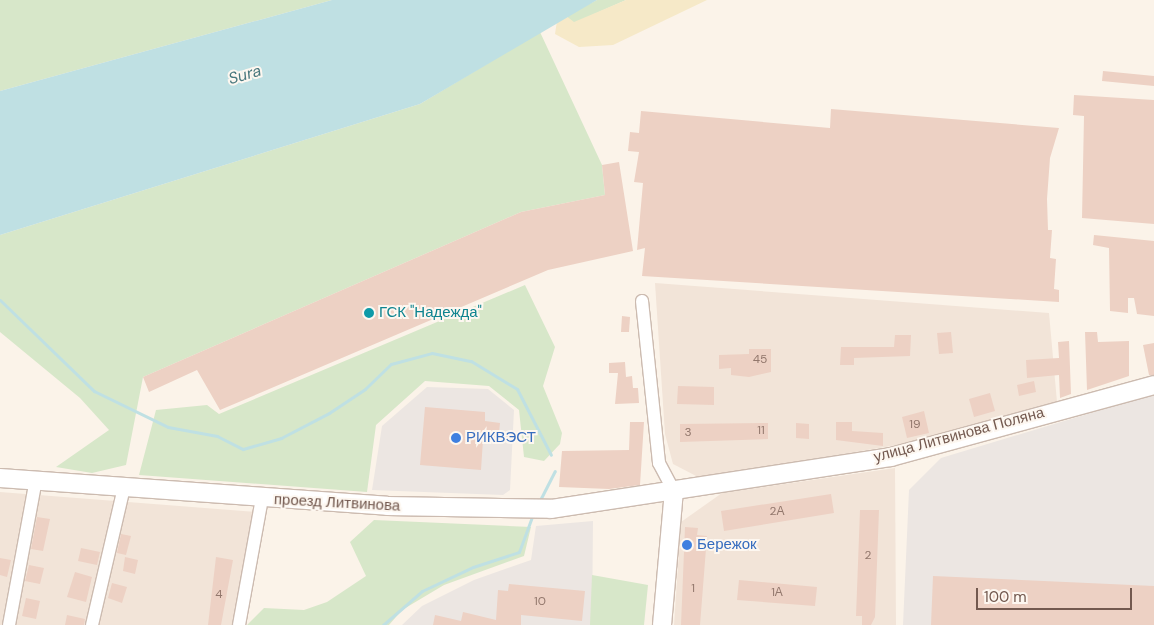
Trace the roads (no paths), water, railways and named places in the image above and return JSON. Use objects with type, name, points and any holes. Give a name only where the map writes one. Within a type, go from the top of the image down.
[{"type":"main road","name":"улица Литвинова Поляна","points":[[674,491],[891,456],[1154,385]]},
{"type":"main road","name":"проезд Литвинова","points":[[0,478],[262,498],[516,512],[674,491]]},
{"type":"main road","points":[[662,625],[674,491]]},
{"type":"street","points":[[642,301],[659,463],[674,491]]},
{"type":"street","points":[[0,622],[9,625],[36,480]]},
{"type":"street","points":[[92,625],[124,487]]},
{"type":"street","points":[[239,625],[262,498]]},
{"type":"water","name":"Sura","points":[[332,0],[597,0],[420,104],[0,235],[0,91]]},
{"type":"waterway","points":[[0,300],[94,391],[168,427],[217,436],[243,449],[281,438],[329,413],[365,389],[391,364],[432,353],[471,361],[517,389],[551,455]]},
{"type":"waterway","points":[[538,504],[555,471]]},
{"type":"waterway","points":[[383,625],[422,591],[473,567],[519,552],[533,514]]},
{"type":"place","name":"ГСК \"Надежда\"","points":[[369,313]]},
{"type":"place","name":"РИКВЭСТ","points":[[456,438]]},
{"type":"place","name":"Бережок","points":[[687,545]]}]
